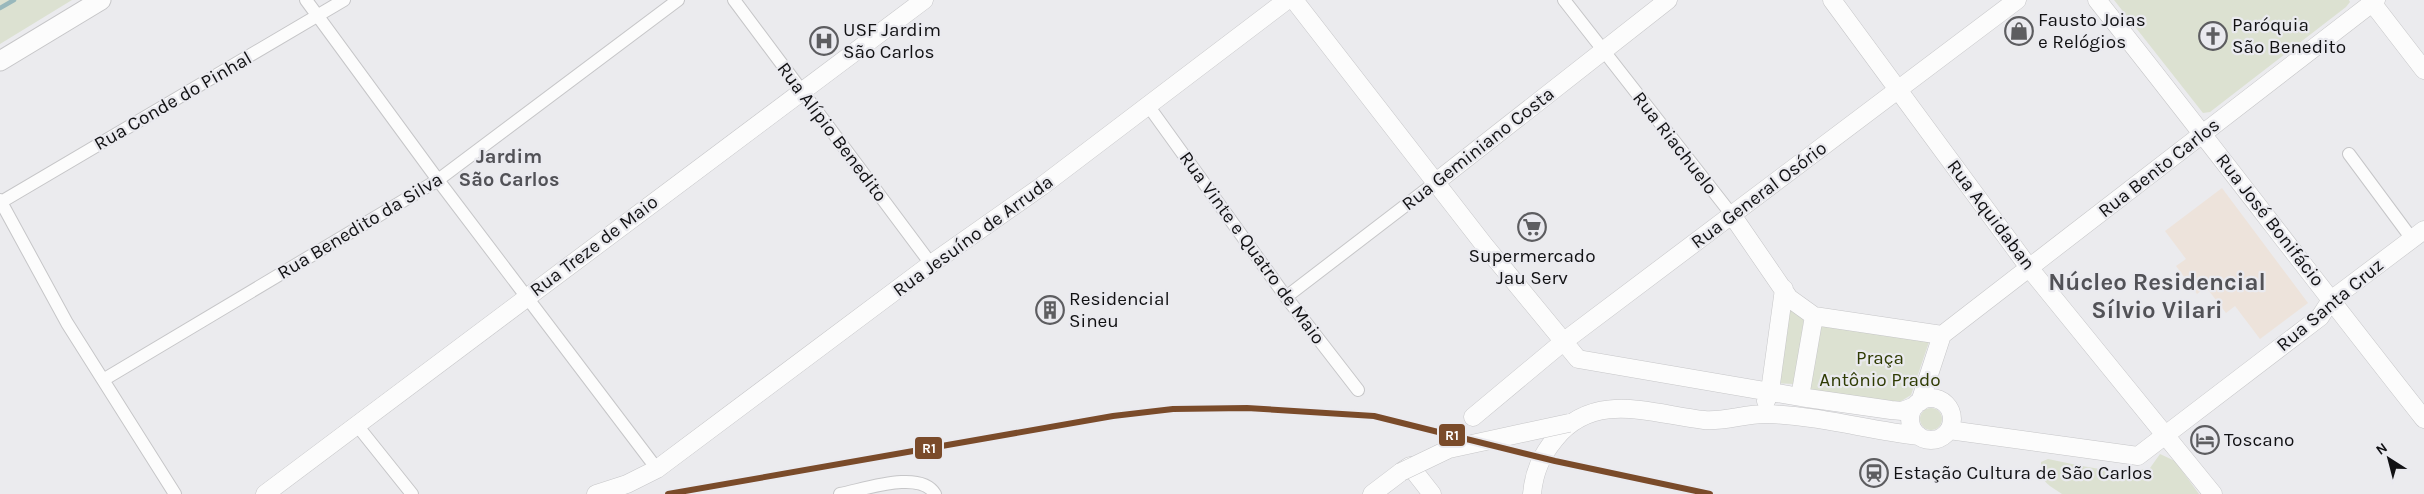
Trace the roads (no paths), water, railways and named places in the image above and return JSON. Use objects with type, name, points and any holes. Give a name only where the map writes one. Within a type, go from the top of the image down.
[{"type":"main road","points":[[0,62],[101,0]]},
{"type":"street","points":[[306,0],[438,180],[657,469]]},
{"type":"street","name":"Rua Conde do Pinhal","points":[[1,201],[344,0]]},
{"type":"street","name":"Rua Benedito da Silva","points":[[103,380],[438,180],[678,0]]},
{"type":"street","name":"Rua Alípio Benedito","points":[[734,0],[930,264]]},
{"type":"street","name":"Rua Treze de Maio","points":[[265,494],[924,0]]},
{"type":"street","name":"Rua Jesuíno de Arruda","points":[[596,494],[627,484],[657,469],[930,264],[1042,186],[1147,104],[1287,0]]},
{"type":"street","points":[[1294,0],[1436,182],[1578,359],[1800,397],[1891,410],[1902,411],[1934,399],[1946,405],[1952,417],[1949,430],[1944,435],[1931,440],[1919,436],[1808,417],[1766,414],[1713,420],[1654,410],[1630,409],[1592,412],[1569,423],[1449,449],[1404,470],[1372,494]]},
{"type":"street","name":"Rua Riachuelo","points":[[1564,0],[1732,215],[1784,289]]},
{"type":"street","name":"Rua Geminiano Costa","points":[[1286,297],[1668,0]]},
{"type":"street","name":"Rua Aquidaban","points":[[1832,0],[2030,269],[2212,494]]},
{"type":"street","name":"Rua General Osório","points":[[1473,417],[1563,342],[2017,0]]},
{"type":"street","name":"Rua José Bonifácio","points":[[2097,0],[2203,133],[2330,300],[2424,418]]},
{"type":"street","points":[[2373,1],[2424,70]]},
{"type":"street","name":"Rua Bento Carlos","points":[[1942,335],[2030,269],[2373,1]]},
{"type":"street","name":"Rua Vinte e Quatro de Maio","points":[[1147,104],[1286,297],[1358,390]]},
{"type":"street","points":[[2349,154],[2418,234]]},
{"type":"street","points":[[1,201],[48,290],[174,494]]},
{"type":"street","name":"Rua Santa Cruz","points":[[1949,430],[2138,456],[2320,317],[2330,300],[2418,234]]},
{"type":"street","points":[[1784,289],[1789,298],[1814,316],[1942,335],[1918,404],[1912,412],[1911,425],[1919,436]]},
{"type":"street","points":[[1713,420],[1761,406],[1768,397],[1784,289]]},
{"type":"street","points":[[1800,397],[1814,316]]},
{"type":"street","points":[[1532,494],[1534,472],[1547,449],[1569,423]]},
{"type":"street","points":[[356,424],[412,494]]},
{"type":"street","points":[[1404,470],[1432,494]]},
{"type":"street","points":[[840,494],[908,481],[921,483],[935,494]]},
{"type":"waterway","points":[[0,8],[14,0]]},
{"type":"place","name":"Fausto Joias e Relógios","points":[[2019,31]]},
{"type":"place","name":"Paróquia São Benedito","points":[[2213,36]]},
{"type":"place","name":"USF Jardim São Carlos","points":[[824,41]]},
{"type":"place","name":"Supermercado Jau Serv","points":[[1532,227]]},
{"type":"place","name":"Residencial Sineu","points":[[1050,310]]},
{"type":"place","name":"Toscano","points":[[2205,440]]},
{"type":"place","name":"Estação Cultura de São Carlos","points":[[1874,473]]},
{"type":"district","name":"Jardim São Carlos","points":[[509,168]]},
{"type":"district","name":"Núcleo Residencial Sílvio Vilari","points":[[2157,296]]},
{"type":"park label","name":"Praça Antônio Prado","points":[[1880,369]]}]
